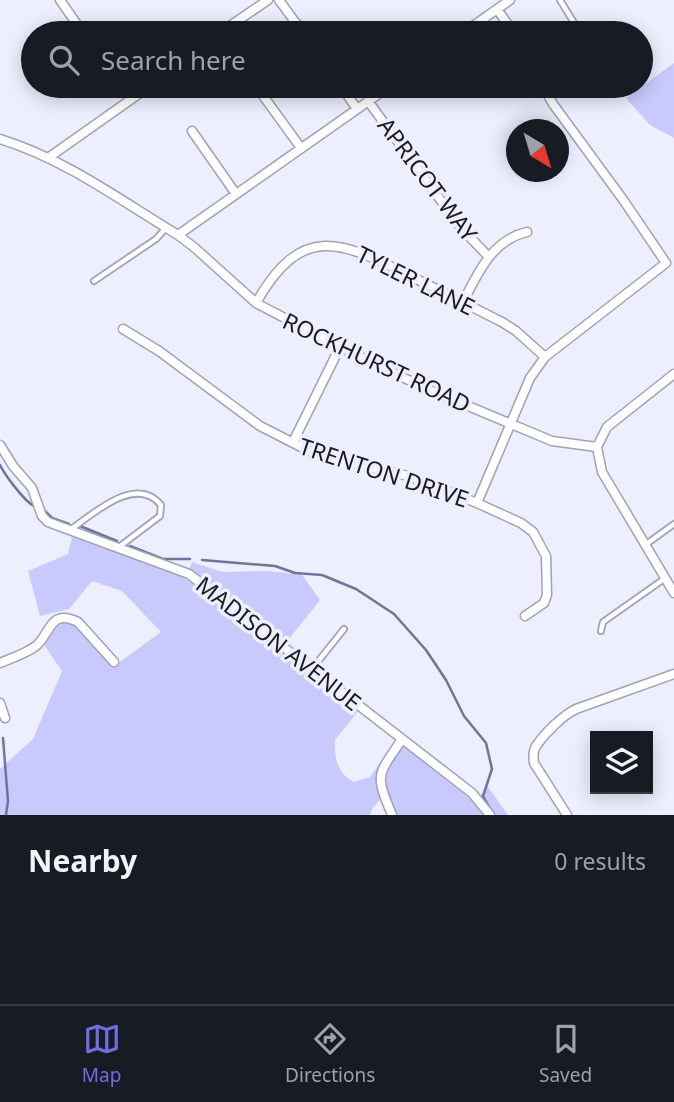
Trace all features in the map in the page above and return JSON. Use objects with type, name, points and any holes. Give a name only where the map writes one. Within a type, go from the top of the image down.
[{"type":"street","points":[[60,0],[75,21]]},
{"type":"street","points":[[236,21],[268,0]]},
{"type":"street","points":[[279,0],[294,21]]},
{"type":"street","points":[[480,21],[510,0]]},
{"type":"street","points":[[497,9],[506,21]]},
{"type":"street","points":[[48,158],[133,98]]},
{"type":"street","points":[[265,98],[301,148]]},
{"type":"street","name":"APRICOT WAY","points":[[350,98],[358,109]]},
{"type":"street","points":[[177,235],[372,98]]},
{"type":"street","points":[[477,503],[530,378],[544,358],[666,263],[550,98]]},
{"type":"street","name":"APRICOT WAY","points":[[368,101],[461,228],[489,257]]},
{"type":"street","points":[[192,131],[236,194]]},
{"type":"street","name":"ROCKHURST ROAD","points":[[0,139],[80,174],[195,248],[256,303],[340,347],[425,388],[557,443],[597,447]]},
{"type":"street","points":[[463,302],[489,257],[506,241],[527,232]]},
{"type":"street","name":"TYLER LANE","points":[[256,303],[273,277],[292,258],[316,247],[329,245],[354,249],[516,331],[544,358]]},
{"type":"street","name":"TRENTON DRIVE","points":[[123,329],[159,351],[260,426],[325,457],[408,475],[521,523],[533,532],[545,556],[547,595],[544,603],[526,616]]},
{"type":"street","points":[[293,442],[340,347]]},
{"type":"street","points":[[672,379],[607,427],[597,447],[602,472],[674,593]]},
{"type":"street","name":"MADISON AVENUE","points":[[0,445],[13,467],[32,488],[42,516],[48,522],[189,574],[472,793],[490,815]]},
{"type":"street","points":[[0,663],[38,644],[49,626],[63,618],[78,622],[114,662]]},
{"type":"street","points":[[568,815],[534,763],[536,747],[568,713],[674,674]]},
{"type":"street","points":[[0,703],[5,718]]},
{"type":"street","points":[[392,815],[379,775],[402,738]]},
{"type":"lane","points":[[559,0],[573,21]]},
{"type":"lane","points":[[94,281],[156,239],[166,228]]},
{"type":"lane","points":[[69,531],[112,501],[140,493],[153,496],[161,505],[160,516],[118,548]]},
{"type":"lane","points":[[645,545],[674,524]]},
{"type":"lane","points":[[601,631],[603,622],[668,581]]},
{"type":"lane","points":[[312,669],[344,629]]},
{"type":"shaded area","points":[[674,63],[674,138],[650,125],[626,98],[653,98],[653,78]]},
{"type":"shaded area","points":[[72,537],[186,576],[187,580],[359,710],[335,740],[335,753],[340,770],[354,782],[370,777],[397,738],[474,802],[488,787],[508,815],[397,815],[387,792],[370,815],[0,815],[0,769],[33,739],[62,671],[44,645],[53,628],[59,623],[73,623],[113,667],[161,632],[122,591],[92,581],[69,609],[40,616],[28,571],[68,554]]},
{"type":"shaded area","points":[[192,562],[222,572],[267,571],[302,575],[320,600],[285,644],[189,570]]},
{"type":"waterway","points":[[0,465],[10,481],[34,506]]},
{"type":"waterway","points":[[43,509],[52,518],[69,524]]},
{"type":"waterway","points":[[80,526],[117,541]]},
{"type":"waterway","points":[[130,546],[163,559],[190,559]]},
{"type":"waterway","points":[[202,560],[275,566],[295,573],[322,575],[356,589],[394,614],[426,650],[446,680],[464,716],[486,743],[492,769],[483,796],[490,809]]},
{"type":"waterway","points":[[3,738],[8,801],[6,815]]}]
